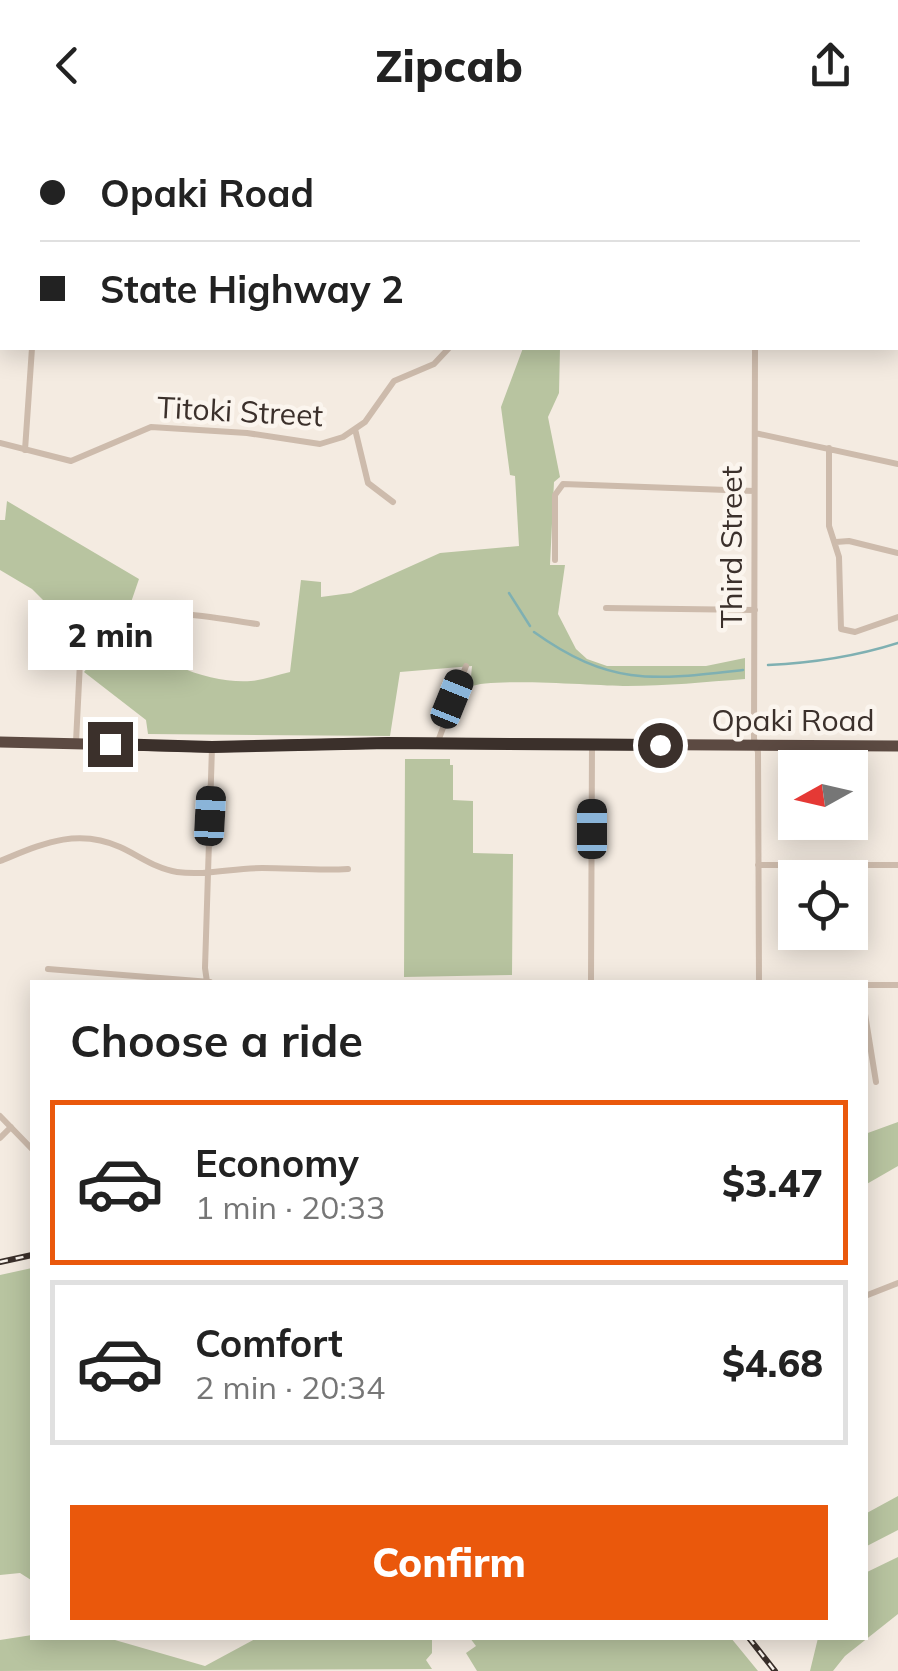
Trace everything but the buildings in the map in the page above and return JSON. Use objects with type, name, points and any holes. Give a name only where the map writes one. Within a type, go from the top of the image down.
[{"type":"highway","name":"Opaki Road","points":[[0,742],[212,747],[388,743],[898,746]]},
{"type":"street","points":[[26,450],[32,350]]},
{"type":"street","name":"Titoki Street","points":[[0,443],[78,460],[151,427],[247,433],[320,444],[355,430],[374,412],[394,381],[434,364],[447,350]]},
{"type":"street","name":"Third Street","points":[[755,350],[759,980]]},
{"type":"street","points":[[355,430],[368,483],[394,502]]},
{"type":"street","points":[[755,433],[898,464]]},
{"type":"street","points":[[828,448],[829,526],[836,542],[841,629],[855,632],[898,616]]},
{"type":"street","points":[[556,560],[554,495],[558,486],[566,483],[754,491]]},
{"type":"street","points":[[836,542],[849,541],[898,553]]},
{"type":"street","points":[[606,608],[755,610]]},
{"type":"street","points":[[76,742],[80,662],[122,621],[168,614],[258,624]]},
{"type":"street","points":[[437,744],[466,666]]},
{"type":"street","points":[[591,980],[592,745]]},
{"type":"street","points":[[208,980],[212,747]]},
{"type":"street","points":[[0,861],[50,840],[81,839],[110,843],[163,869],[208,874],[254,868],[348,869]]},
{"type":"street","points":[[758,865],[898,866]]},
{"type":"street","points":[[48,969],[183,980]]},
{"type":"street","points":[[868,984],[898,985]]},
{"type":"street","points":[[868,1033],[876,1082]]},
{"type":"street","points":[[0,1116],[30,1146]]},
{"type":"street","points":[[0,1138],[11,1127]]},
{"type":"street","points":[[868,1295],[898,1283]]},
{"type":"green space","points":[[522,350],[560,350],[559,393],[548,417],[560,477],[554,482],[550,565],[565,565],[558,614],[576,649],[587,659],[607,666],[706,666],[745,658],[745,679],[642,686],[521,682],[470,687],[472,666],[400,672],[390,736],[148,734],[146,720],[84,672],[131,622],[151,649],[182,668],[217,679],[266,679],[290,672],[301,580],[321,582],[321,597],[351,593],[440,553],[519,546],[515,476],[510,475],[501,407]]},
{"type":"green space","points":[[7,501],[139,579],[127,614],[113,621],[72,662],[69,626],[32,589],[0,570],[0,520],[5,520]]},
{"type":"green space","points":[[405,759],[450,759],[453,800],[473,801],[473,853],[513,854],[512,975],[404,977]]},
{"type":"green space","points":[[898,1122],[898,1166],[868,1183],[868,1133]]},
{"type":"green space","points":[[30,1268],[30,1579],[20,1573],[0,1575],[0,1275]]},
{"type":"green space","points":[[898,1496],[898,1530],[868,1545],[868,1512]]},
{"type":"green space","points":[[898,1557],[898,1614],[868,1638],[868,1572]]},
{"type":"green space","points":[[30,1635],[30,1640],[115,1640],[205,1666],[253,1640],[432,1640],[432,1653],[426,1660],[432,1669],[0,1671],[0,1640]]},
{"type":"green space","points":[[472,1640],[733,1640],[758,1671],[477,1671],[466,1653],[476,1646]]},
{"type":"green space","points":[[818,1640],[865,1640],[833,1671],[810,1671]]},
{"type":"waterway","points":[[509,593],[530,626]]},
{"type":"waterway","points":[[534,632],[561,650],[610,671],[658,677],[743,670]]},
{"type":"waterway","points":[[768,665],[834,658],[898,643]]},
{"type":"railway","points":[[0,1262],[30,1255]]},
{"type":"railway","points":[[751,1640],[775,1671]]},
{"type":"route","points":[[110,744],[660,745]]}]
